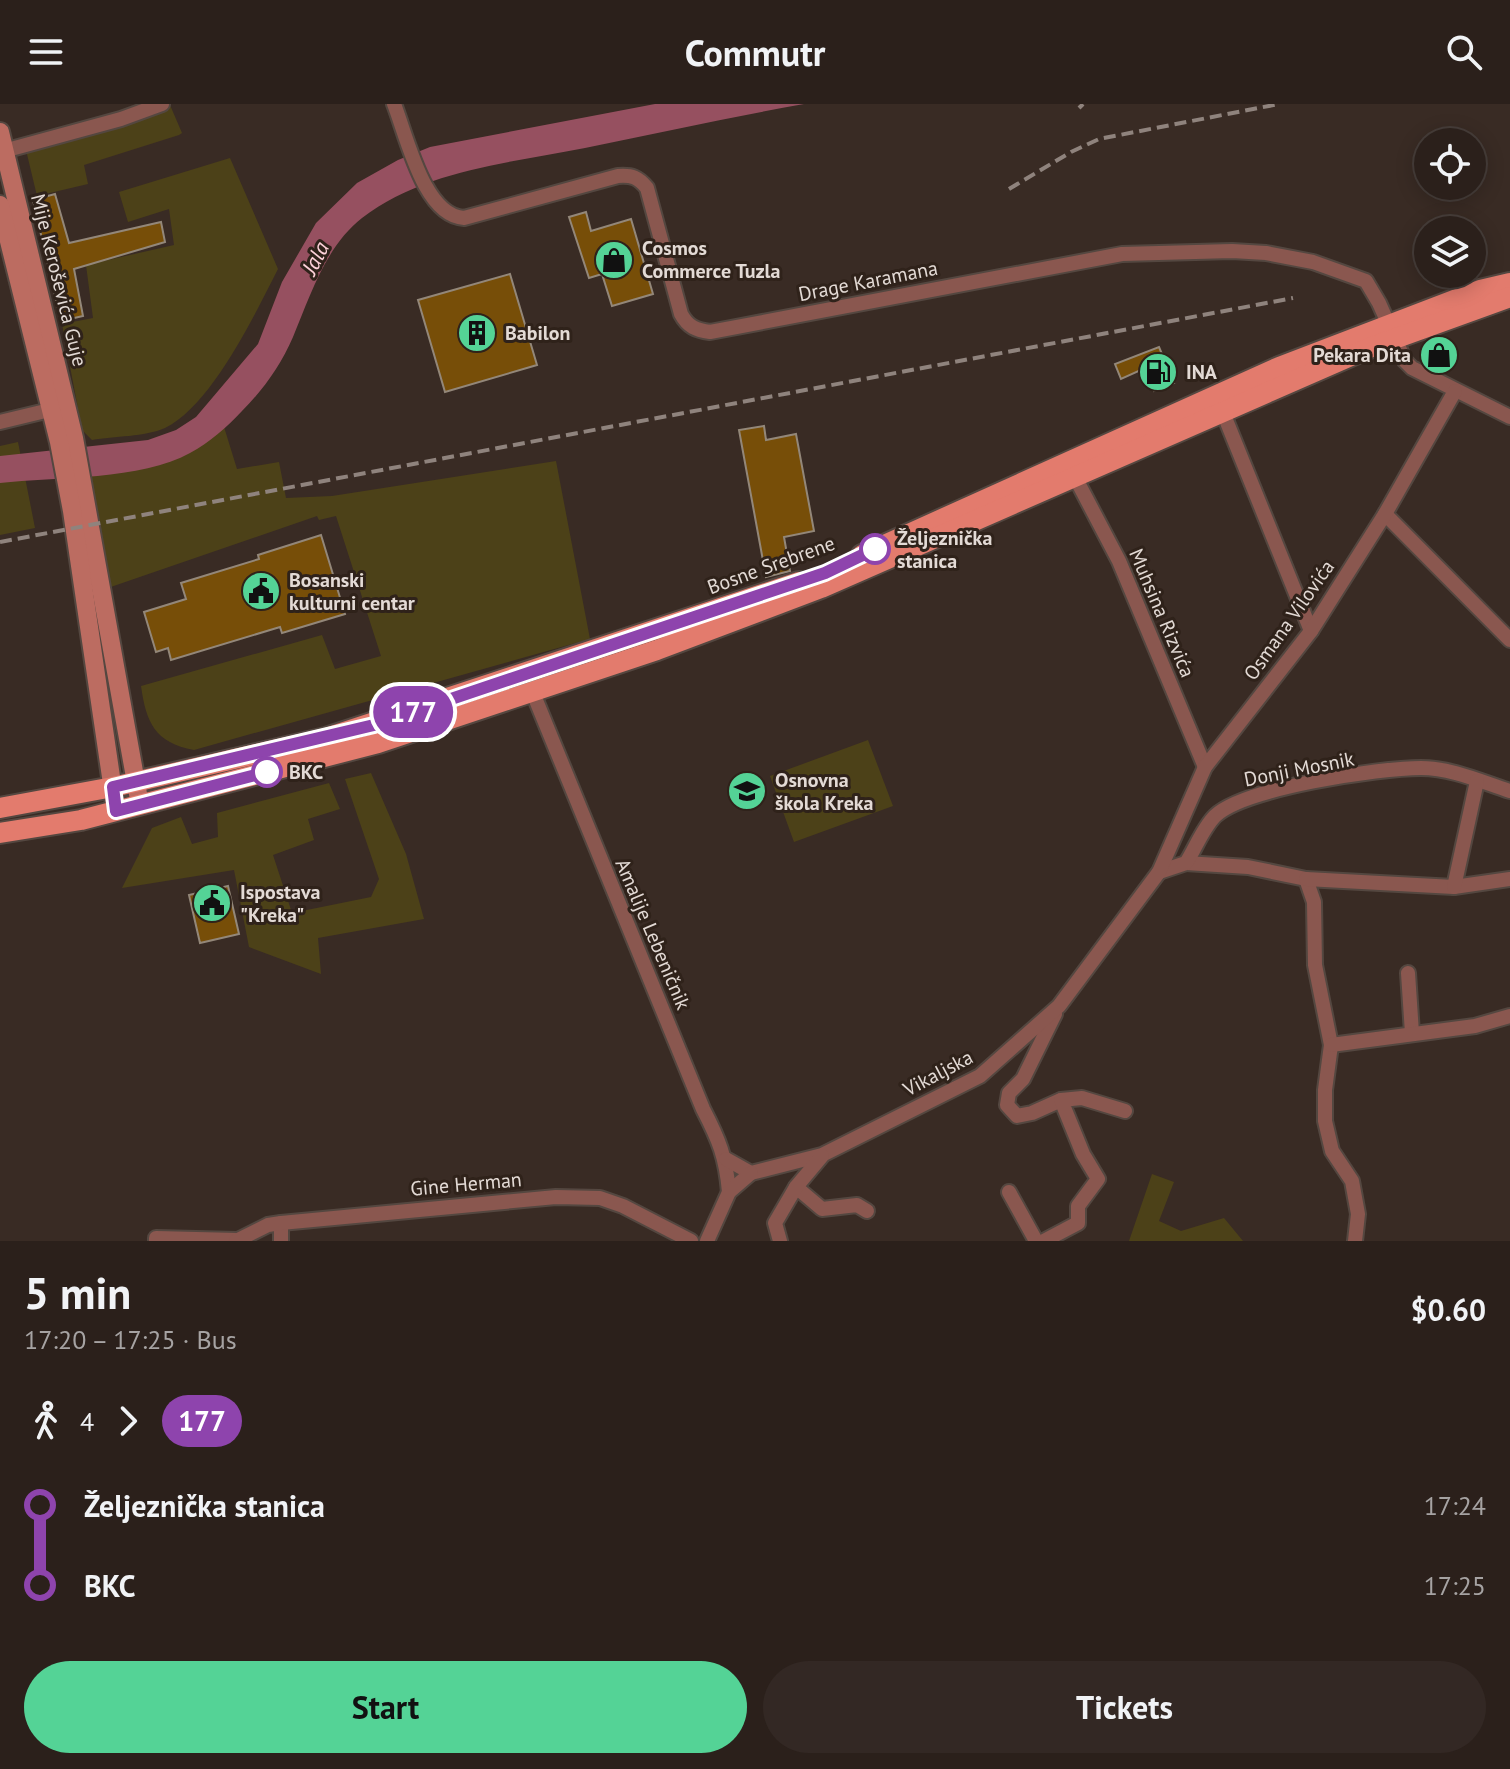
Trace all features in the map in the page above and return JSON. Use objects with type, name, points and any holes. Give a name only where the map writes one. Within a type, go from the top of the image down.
[{"type":"main road","name":"Mije Keroševića Guje","points":[[1,145],[80,510]]},
{"type":"main road","name":"Mije Keroševića Guje","points":[[0,205],[59,408]]},
{"type":"main road","name":"Bosne Srebrene","points":[[0,833],[116,811],[378,743],[533,693],[821,588],[1075,477],[1480,290],[1510,283]]},
{"type":"main road","name":"Bosne Srebrene","points":[[0,808],[113,787],[374,725],[825,573],[1279,367],[1510,297]]},
{"type":"main road","points":[[80,510],[140,805]]},
{"type":"main road","points":[[80,510],[116,811]]},
{"type":"street","points":[[1,145],[121,119],[162,104]]},
{"type":"street","name":"Drage Karamana","points":[[394,104],[431,198],[453,218],[464,218],[618,176],[631,175],[640,179],[647,188],[681,314],[686,324],[710,332],[1122,254],[1200,251],[1266,253],[1347,272],[1366,281],[1392,331]]},
{"type":"street","points":[[1392,331],[1412,368],[1510,417]]},
{"type":"street","name":"Osmana Vilovića","points":[[1159,872],[1205,767],[1311,631],[1385,514],[1455,391]]},
{"type":"street","points":[[0,422],[59,408]]},
{"type":"street","points":[[1222,410],[1311,631]]},
{"type":"street","name":"Muhsina Rizvića","points":[[1075,477],[1119,561],[1205,767]]},
{"type":"street","points":[[1385,514],[1510,640]]},
{"type":"street","name":"Amalije Lebeničnik","points":[[533,693],[566,780],[726,1159],[729,1192]]},
{"type":"street","name":"Donji Mosnik","points":[[1186,863],[1215,817],[1243,798],[1290,786],[1421,768],[1448,771],[1510,791]]},
{"type":"street","points":[[1454,887],[1477,781]]},
{"type":"street","points":[[1159,872],[1186,863],[1248,867],[1306,879],[1454,887],[1510,879]]},
{"type":"street","name":"Vikaljska","points":[[1125,1111],[1082,1098],[1061,1100],[1017,1116],[1007,1105],[1009,1093],[1023,1079],[1059,1006],[1159,872]]},
{"type":"street","points":[[1306,879],[1314,902],[1315,965],[1331,1045],[1325,1090],[1325,1121],[1332,1151],[1352,1181],[1358,1214],[1355,1241]]},
{"type":"street","points":[[1408,973],[1412,1033]]},
{"type":"street","name":"Vikaljska","points":[[751,1173],[822,1155],[980,1076],[1059,1006]]},
{"type":"street","points":[[1331,1045],[1475,1026],[1510,1016]]},
{"type":"street","points":[[1044,1241],[1078,1223],[1078,1206],[1098,1179],[1083,1154],[1061,1100]]},
{"type":"street","name":"Vikaljska","points":[[780,1241],[775,1223],[796,1187],[822,1155]]},
{"type":"street","points":[[707,1241],[729,1192],[751,1173],[726,1159]]},
{"type":"street","points":[[796,1187],[822,1209],[857,1205],[867,1211]]},
{"type":"street","points":[[1009,1192],[1036,1241]]},
{"type":"street","name":"Gine Herman","points":[[156,1241],[156,1238],[237,1240],[268,1225],[469,1203],[600,1198],[623,1206],[691,1241]]},
{"type":"street","points":[[281,1223],[281,1241]]},
{"type":"shaded area","points":[[170,105],[182,133],[84,165],[88,184],[37,196],[26,150],[132,120]]},
{"type":"shaded area","points":[[230,158],[278,269],[230,357],[199,400],[182,416],[157,431],[92,440],[82,430],[62,324],[93,318],[86,265],[174,245],[169,209],[128,222],[119,192]]},
{"type":"shaded area","points":[[220,414],[237,469],[279,462],[286,498],[332,496],[556,461],[590,639],[194,750],[170,742],[161,736],[150,720],[141,686],[322,635],[335,669],[381,656],[336,516],[319,520],[317,516],[102,590],[78,464],[154,452]]},
{"type":"shaded area","points":[[18,442],[35,528],[0,535],[0,446]]},
{"type":"shaded area","points":[[868,740],[893,806],[794,842],[770,776]]},
{"type":"shaded area","points":[[371,773],[406,854],[424,919],[318,938],[321,974],[249,947],[234,870],[122,888],[152,828],[181,817],[192,844],[218,837],[217,813],[329,783],[340,809],[308,819],[314,840],[273,855],[292,913],[371,897],[379,879],[345,779]]},
{"type":"shaded area","points":[[1152,1174],[1174,1182],[1159,1221],[1181,1231],[1224,1218],[1243,1241],[1129,1241]]},
{"type":"water","name":"Jala","points":[[655,104],[804,104],[498,164],[412,189],[386,202],[349,229],[320,273],[288,347],[271,377],[236,417],[204,444],[170,462],[123,473],[0,483],[0,456],[148,440],[176,430],[196,417],[258,344],[282,282],[316,223],[357,183],[398,160],[430,147]]},
{"type":"building","points":[[55,194],[69,243],[161,222],[165,242],[74,269],[83,316],[61,321],[33,200]]},
{"type":"building","name":"Cosmos Commerce Tuzla","points":[[586,212],[591,231],[631,219],[653,294],[612,306],[602,274],[589,278],[569,217]]},
{"type":"building","name":"Babilon","points":[[510,274],[537,365],[445,392],[418,300]]},
{"type":"building","name":"INA","points":[[1159,347],[1174,383],[1154,391],[1145,368],[1121,379],[1115,364]]},
{"type":"building","points":[[764,426],[766,440],[796,434],[814,531],[784,537],[790,571],[766,577],[739,430]]},
{"type":"building","name":"Bosanski kulturni centar","points":[[321,535],[345,614],[282,633],[280,627],[171,660],[168,648],[156,652],[144,612],[186,599],[181,583],[259,559],[258,555]]},
{"type":"building","points":[[228,886],[239,934],[200,943],[189,895]]},
{"type":"railway","points":[[1079,108],[1083,104]]},
{"type":"railway","points":[[1009,189],[1099,139],[1279,104]]},
{"type":"railway","points":[[0,542],[1293,298]]},
{"type":"bus line","name":"177","points":[[267,772],[116,811],[113,787],[374,725],[825,573],[875,549]]},
{"type":"place","name":"Cosmos Commerce Tuzla","points":[[614,260]]},
{"type":"place","name":"Babilon","points":[[477,333]]},
{"type":"place","name":"Pekara Dita","points":[[1439,355]]},
{"type":"place","name":"INA","points":[[1158,372]]},
{"type":"place","name":"Željeznička stanica","points":[[875,549]]},
{"type":"place","name":"Bosanski kulturni centar","points":[[261,591]]},
{"type":"place","name":"BKC","points":[[267,772]]},
{"type":"place","name":"Osnovna škola Kreka","points":[[747,791]]},
{"type":"place","name":"Ispostava \"Kreka\"","points":[[212,903]]}]
